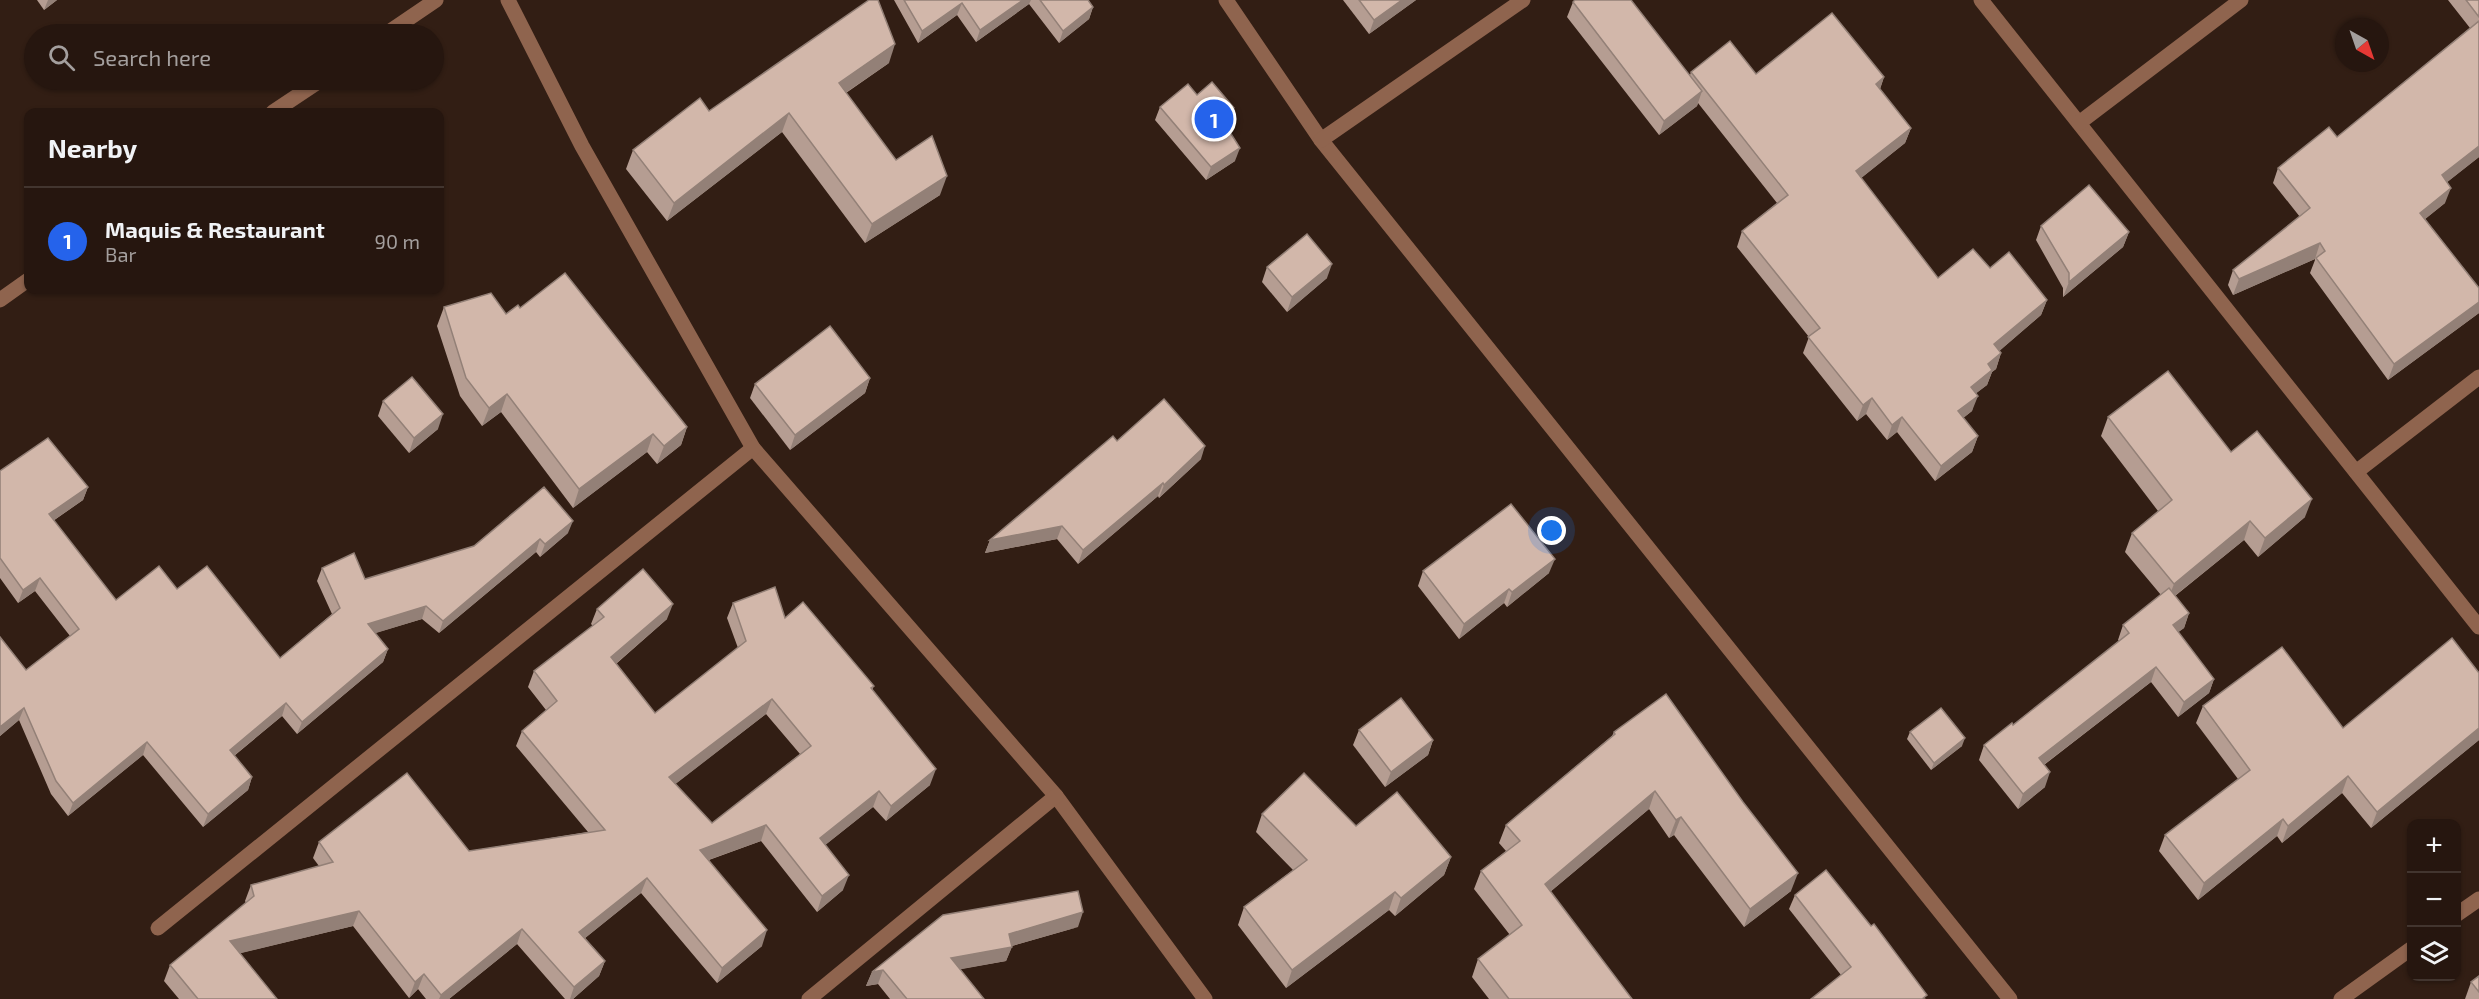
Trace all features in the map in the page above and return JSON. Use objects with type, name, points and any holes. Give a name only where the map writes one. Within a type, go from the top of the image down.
[{"type":"street","points":[[401,24],[436,0]]},
{"type":"street","points":[[508,0],[582,146],[753,448],[1056,796],[1205,999]]},
{"type":"street","points":[[1226,0],[1321,140],[2010,999]]},
{"type":"street","points":[[1321,140],[1523,0]]},
{"type":"street","points":[[1982,0],[2479,627]]},
{"type":"street","points":[[2079,123],[2241,0]]},
{"type":"street","points":[[279,108],[306,90]]},
{"type":"street","points":[[0,300],[24,283]]},
{"type":"street","points":[[2356,472],[2479,377]]},
{"type":"street","points":[[158,928],[753,448]]},
{"type":"street","points":[[809,999],[1056,796]]},
{"type":"street","points":[[2461,912],[2479,899]]},
{"type":"street","points":[[2341,999],[2407,952]]},
{"type":"building","points":[[869,0],[878,0],[895,44],[839,83],[896,160],[932,136],[947,176],[872,224],[789,113],[674,203],[633,150],[700,98],[709,111]]},
{"type":"building","points":[[904,0],[1023,0],[980,30],[962,3],[922,31]]},
{"type":"building","points":[[1040,0],[1088,0],[1093,7],[1063,31]]},
{"type":"building","points":[[1359,0],[1402,0],[1374,20]]},
{"type":"building","points":[[1575,0],[1631,0],[1702,91],[1664,121],[1573,2]]},
{"type":"building","points":[[2466,0],[2479,0],[2479,17]]},
{"type":"building","points":[[1832,13],[1884,77],[1876,84],[1911,128],[1856,171],[1938,278],[1973,249],[1990,268],[2009,252],[2047,300],[1994,344],[2001,353],[1988,364],[1992,370],[1971,387],[1978,396],[1958,411],[1978,436],[1941,466],[1902,417],[1892,425],[1872,398],[1863,405],[1808,337],[1820,328],[1742,231],[1788,195],[1691,72],[1730,41],[1756,74]]},
{"type":"building","points":[[2479,21],[2479,146],[2442,175],[2451,188],[2420,213],[2479,288],[2479,302],[2394,364],[2316,258],[2325,251],[2320,243],[2239,279],[2233,270],[2310,208],[2278,168],[2329,127],[2337,137]]},
{"type":"building","points":[[1212,82],[1234,108],[1221,118],[1240,148],[1211,167],[1160,107],[1188,84],[1197,95]]},
{"type":"building","points":[[2089,185],[2129,232],[2069,282],[2069,273],[2041,226]]},
{"type":"building","points":[[1307,234],[1332,264],[1292,297],[1267,267]]},
{"type":"building","points":[[565,273],[687,427],[664,446],[653,434],[579,489],[507,394],[489,408],[466,378],[444,307],[491,293],[506,314],[518,305],[520,308]]},
{"type":"building","points":[[830,326],[870,378],[795,435],[755,384]]},
{"type":"building","points":[[2168,371],[2231,452],[2257,431],[2312,499],[2265,538],[2250,521],[2174,584],[2132,533],[2172,500],[2108,417]]},
{"type":"building","points":[[412,377],[443,414],[414,438],[383,401]]},
{"type":"building","points":[[1164,399],[1205,446],[1164,485],[1163,483],[1083,550],[1062,526],[990,540],[1113,436],[1117,441]]},
{"type":"building","points":[[48,438],[88,487],[49,514],[116,600],[159,566],[177,589],[207,566],[280,658],[340,608],[322,568],[354,553],[365,579],[474,546],[544,487],[573,521],[545,544],[540,539],[443,621],[426,606],[368,624],[388,649],[302,722],[286,703],[230,750],[252,777],[208,814],[147,742],[73,803],[56,781],[24,708],[0,727],[0,637],[26,670],[79,629],[40,578],[23,590],[0,558],[0,471]]},
{"type":"building","points":[[1511,504],[1555,559],[1512,592],[1509,589],[1464,624],[1423,571]]},
{"type":"building","points":[[643,569],[673,604],[611,657],[655,713],[746,641],[733,603],[775,587],[785,618],[803,602],[874,686],[871,688],[936,769],[891,806],[879,791],[820,838],[849,875],[822,896],[766,825],[700,850],[767,930],[722,968],[647,878],[579,932],[605,961],[574,987],[522,929],[441,995],[424,974],[415,982],[359,911],[230,941],[277,999],[198,999],[170,965],[254,896],[251,885],[333,862],[319,842],[407,773],[469,851],[605,830],[522,731],[557,701],[534,671],[604,617],[597,609]],"holes":[[[772,699],[811,746],[712,823],[669,777]]]},
{"type":"building","points":[[2169,588],[2189,613],[2173,625],[2214,679],[2184,702],[2156,667],[2039,758],[2050,772],[2023,794],[1984,745],[2012,723],[2013,725],[2129,633],[2123,625]]},
{"type":"building","points":[[2452,638],[2479,673],[2479,728],[2377,812],[2348,776],[2288,826],[2283,819],[2204,883],[2165,835],[2250,770],[2203,706],[2282,647],[2343,728]]},
{"type":"building","points":[[1666,694],[1743,802],[1798,873],[1750,909],[1681,817],[1676,820],[1655,791],[1545,884],[1632,999],[1509,999],[1478,959],[1522,925],[1481,871],[1520,841],[1506,825],[1615,734],[1614,732]]},
{"type":"building","points":[[1401,698],[1433,740],[1391,772],[1359,730]]},
{"type":"building","points":[[1941,708],[1965,738],[1934,763],[1910,732]]},
{"type":"building","points":[[1304,773],[1356,826],[1397,792],[1451,857],[1401,898],[1395,892],[1292,970],[1244,907],[1307,860],[1262,814]]},
{"type":"building","points":[[1826,870],[1871,926],[1874,924],[1927,995],[1922,999],[1811,999],[1851,967],[1795,895]]},
{"type":"building","points":[[1078,891],[1083,912],[1009,934],[1012,947],[951,958],[984,999],[907,999],[883,970],[872,972],[943,915]]},
{"type":"building","points":[[2479,976],[2479,992],[2471,982]]},
{"type":"place","name":"Maquis & Restaurant","points":[[1214,119]]}]
